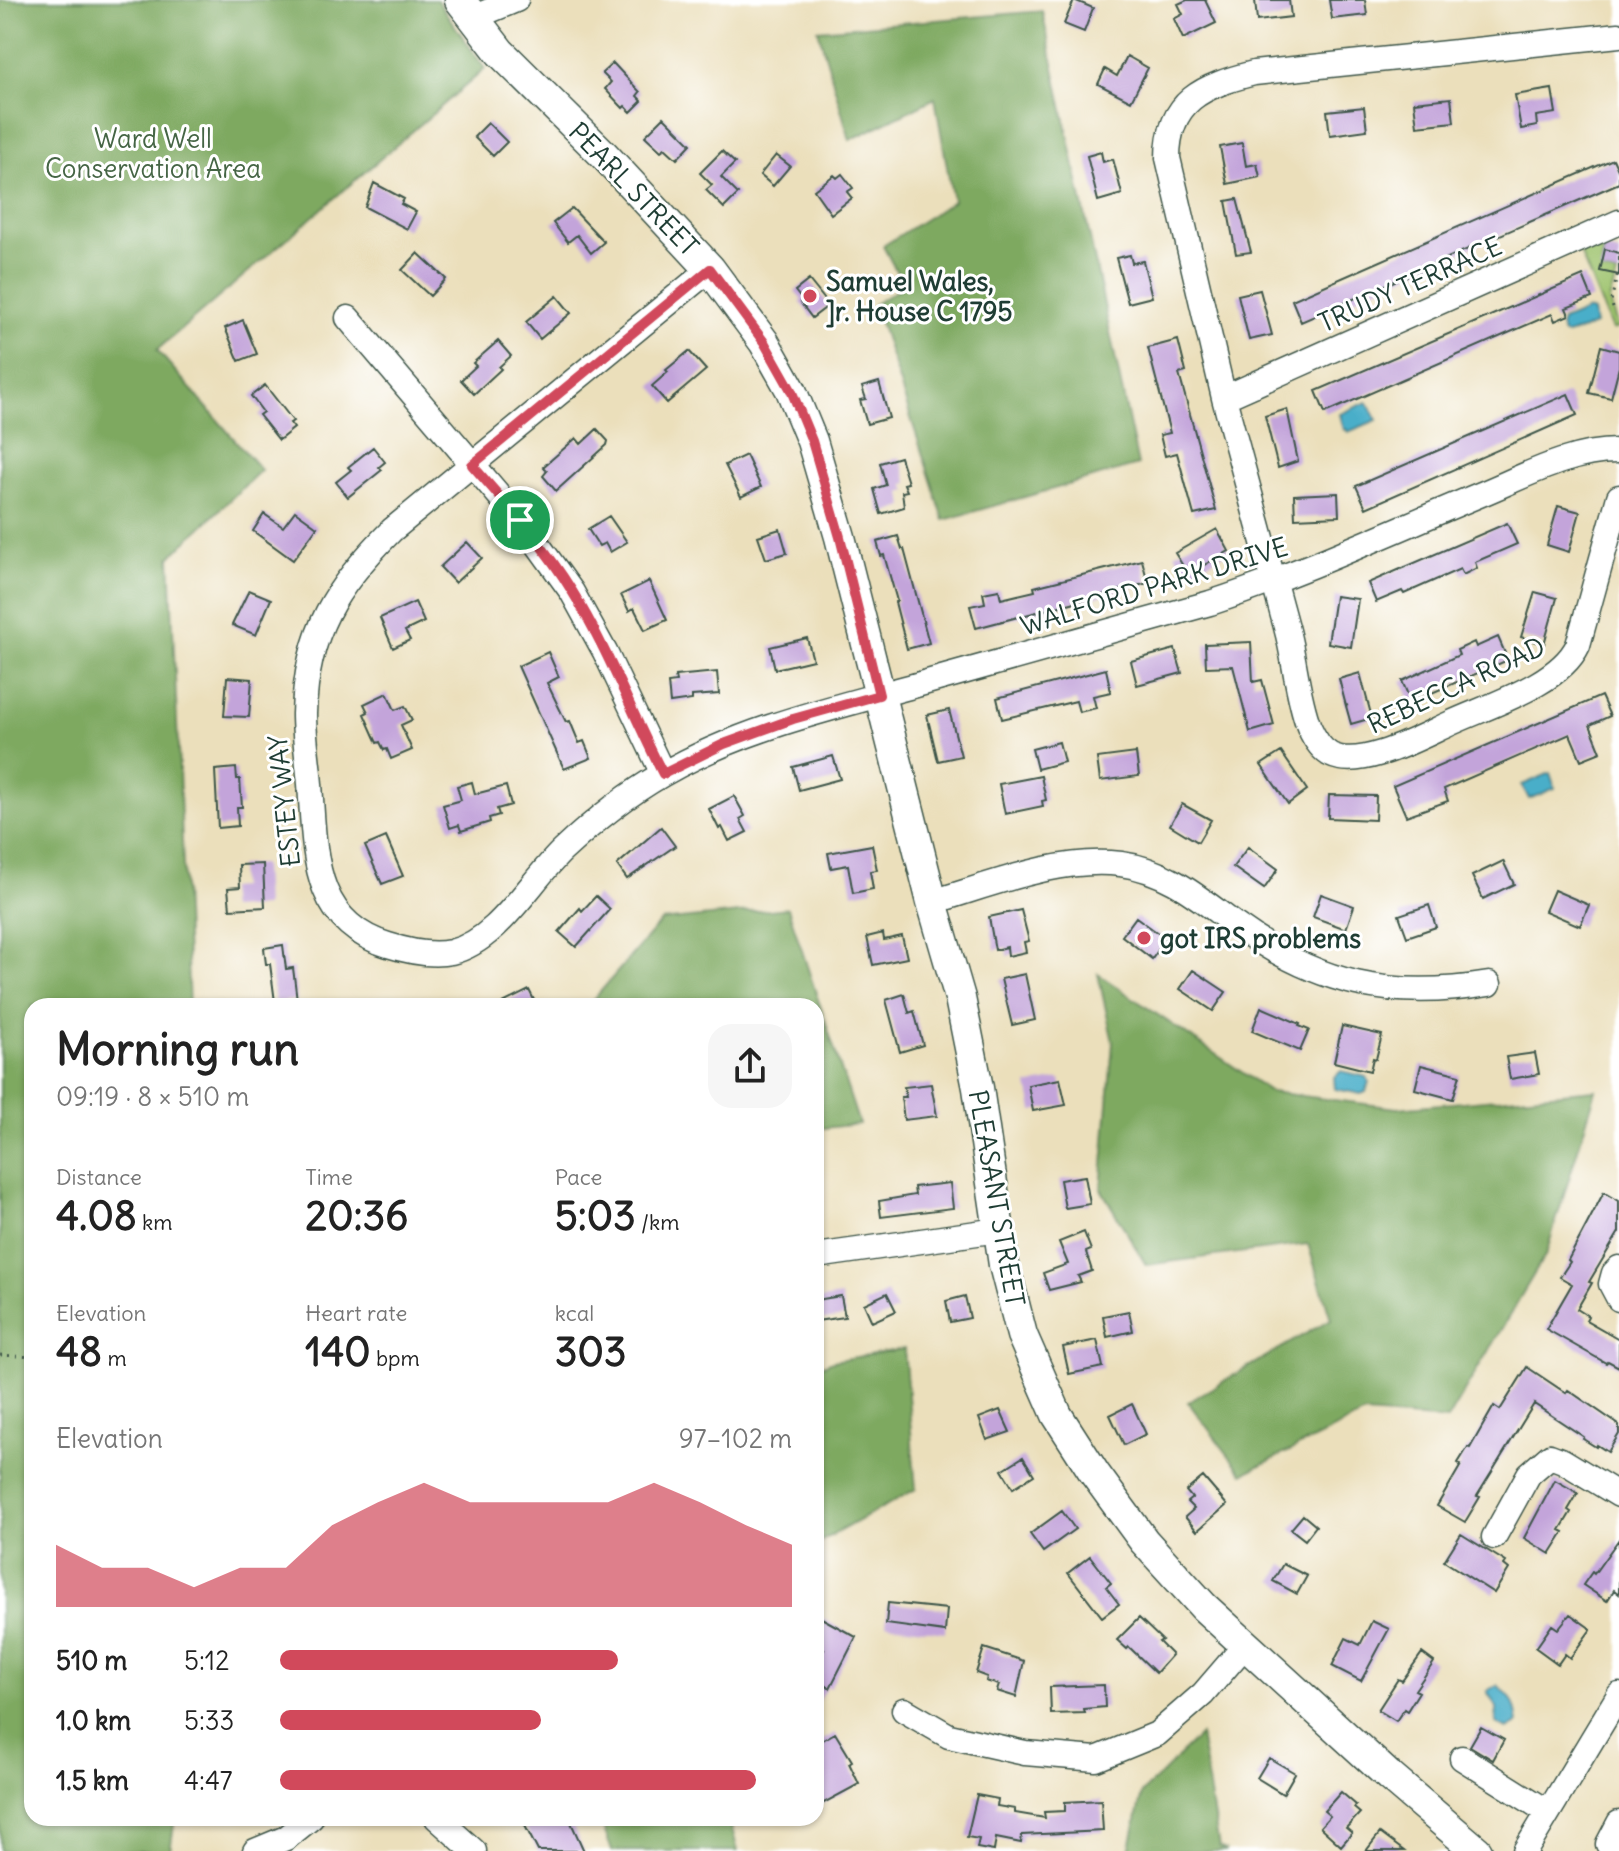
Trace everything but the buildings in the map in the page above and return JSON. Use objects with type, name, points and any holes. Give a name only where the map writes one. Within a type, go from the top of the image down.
[{"type":"main road","name":"PEARL STREET","points":[[466,9],[500,52],[604,155],[710,269],[764,342],[791,390],[824,481]]},
{"type":"main road","name":"PLEASANT STREET","points":[[824,481],[932,902],[960,998],[975,1073],[1004,1265],[1022,1335],[1057,1415],[1144,1541],[1204,1607],[1389,1776],[1477,1851]]},
{"type":"street","points":[[466,9],[516,0]]},
{"type":"street","points":[[1272,583],[1224,398],[1168,158],[1168,137],[1177,113],[1197,95],[1225,81],[1254,73],[1619,35]]},
{"type":"street","name":"TRUDY TERRACE","points":[[1224,398],[1619,222]]},
{"type":"street","name":"ESTEY WAY","points":[[710,269],[392,530],[356,567],[329,609],[311,653],[304,713],[315,859],[326,897],[349,924],[377,942],[407,951],[450,952],[477,940],[510,910],[561,851],[606,813],[663,774],[738,739],[793,719],[879,695]]},
{"type":"street","points":[[348,318],[520,520],[572,592],[605,652],[663,774]]},
{"type":"street","name":"WALFORD PARK DRIVE","points":[[879,695],[1272,583],[1542,469],[1589,453],[1619,451]]},
{"type":"street","name":"REBECCA ROAD","points":[[1272,583],[1287,628],[1308,724],[1314,738],[1329,754],[1345,760],[1371,756],[1546,679],[1567,664],[1578,645],[1619,497]]},
{"type":"street","points":[[932,902],[1051,868],[1086,862],[1122,864],[1158,872],[1189,890],[1276,953],[1333,977],[1394,991],[1445,991],[1489,984]]},
{"type":"street","points":[[824,1255],[998,1230]]},
{"type":"street","points":[[1619,1268],[1611,1284],[1619,1299]]},
{"type":"street","points":[[1494,1537],[1529,1474],[1550,1456],[1619,1495]]},
{"type":"street","points":[[904,1710],[949,1736],[1025,1753],[1096,1759],[1157,1734],[1203,1694],[1246,1644]]},
{"type":"street","points":[[1525,1851],[1619,1695]]},
{"type":"street","points":[[1462,1758],[1548,1812]]},
{"type":"street","points":[[255,1851],[286,1838],[301,1826]]},
{"type":"street","points":[[446,1826],[474,1851]]},
{"type":"path","points":[[1613,308],[1618,272]]},
{"type":"path","points":[[0,1355],[24,1356]]},
{"type":"green space","name":"Ward Well Conservation Area","points":[[0,0],[437,0],[485,69],[157,350],[261,470],[170,557],[189,998],[24,998],[24,1826],[174,1826],[170,1851],[0,1851]]},
{"type":"green space","points":[[1042,11],[1138,465],[944,520],[874,304],[904,286],[883,246],[953,201],[935,98],[850,140],[818,30]]},
{"type":"green space","points":[[1605,238],[1601,271],[1617,275],[1609,301],[1618,328],[1612,330],[1579,250]]},
{"type":"green space","points":[[788,908],[818,998],[595,998],[661,921]]},
{"type":"green space","points":[[1098,974],[1271,1092],[1397,1108],[1596,1090],[1546,1254],[1447,1420],[1364,1414],[1243,1474],[1188,1402],[1331,1319],[1308,1244],[1146,1265],[1101,1189],[1113,1042]]},
{"type":"green space","points":[[824,1018],[859,1124],[824,1128]]},
{"type":"green space","points":[[904,1349],[916,1489],[824,1540],[824,1365]]},
{"type":"green space","points":[[1200,1735],[1219,1847],[1227,1851],[1129,1851],[1142,1793]]},
{"type":"green space","points":[[603,1826],[731,1826],[738,1851],[612,1851]]},
{"type":"water","points":[[1588,310],[1593,312],[1595,325],[1563,334],[1560,327],[1562,321]]},
{"type":"water","points":[[1367,402],[1377,420],[1348,432],[1344,430],[1340,414]]},
{"type":"water","points":[[1550,773],[1555,788],[1529,799],[1522,785]]},
{"type":"water","points":[[1341,1071],[1367,1077],[1366,1092],[1361,1094],[1335,1089],[1334,1077]]},
{"type":"water","points":[[1497,1685],[1510,1697],[1516,1711],[1518,1723],[1507,1729],[1496,1723],[1497,1708],[1487,1691]]},
{"type":"place","name":"Samuel Wales, ]r. House C 1795","points":[[810,296]]},
{"type":"place","name":"got IRS problems","points":[[1144,938]]},
{"type":"route","points":[[710,269],[764,342],[791,390],[812,441],[840,537],[879,695],[793,719],[724,744],[663,774],[605,652],[572,592],[520,520],[472,465],[710,269]]}]
